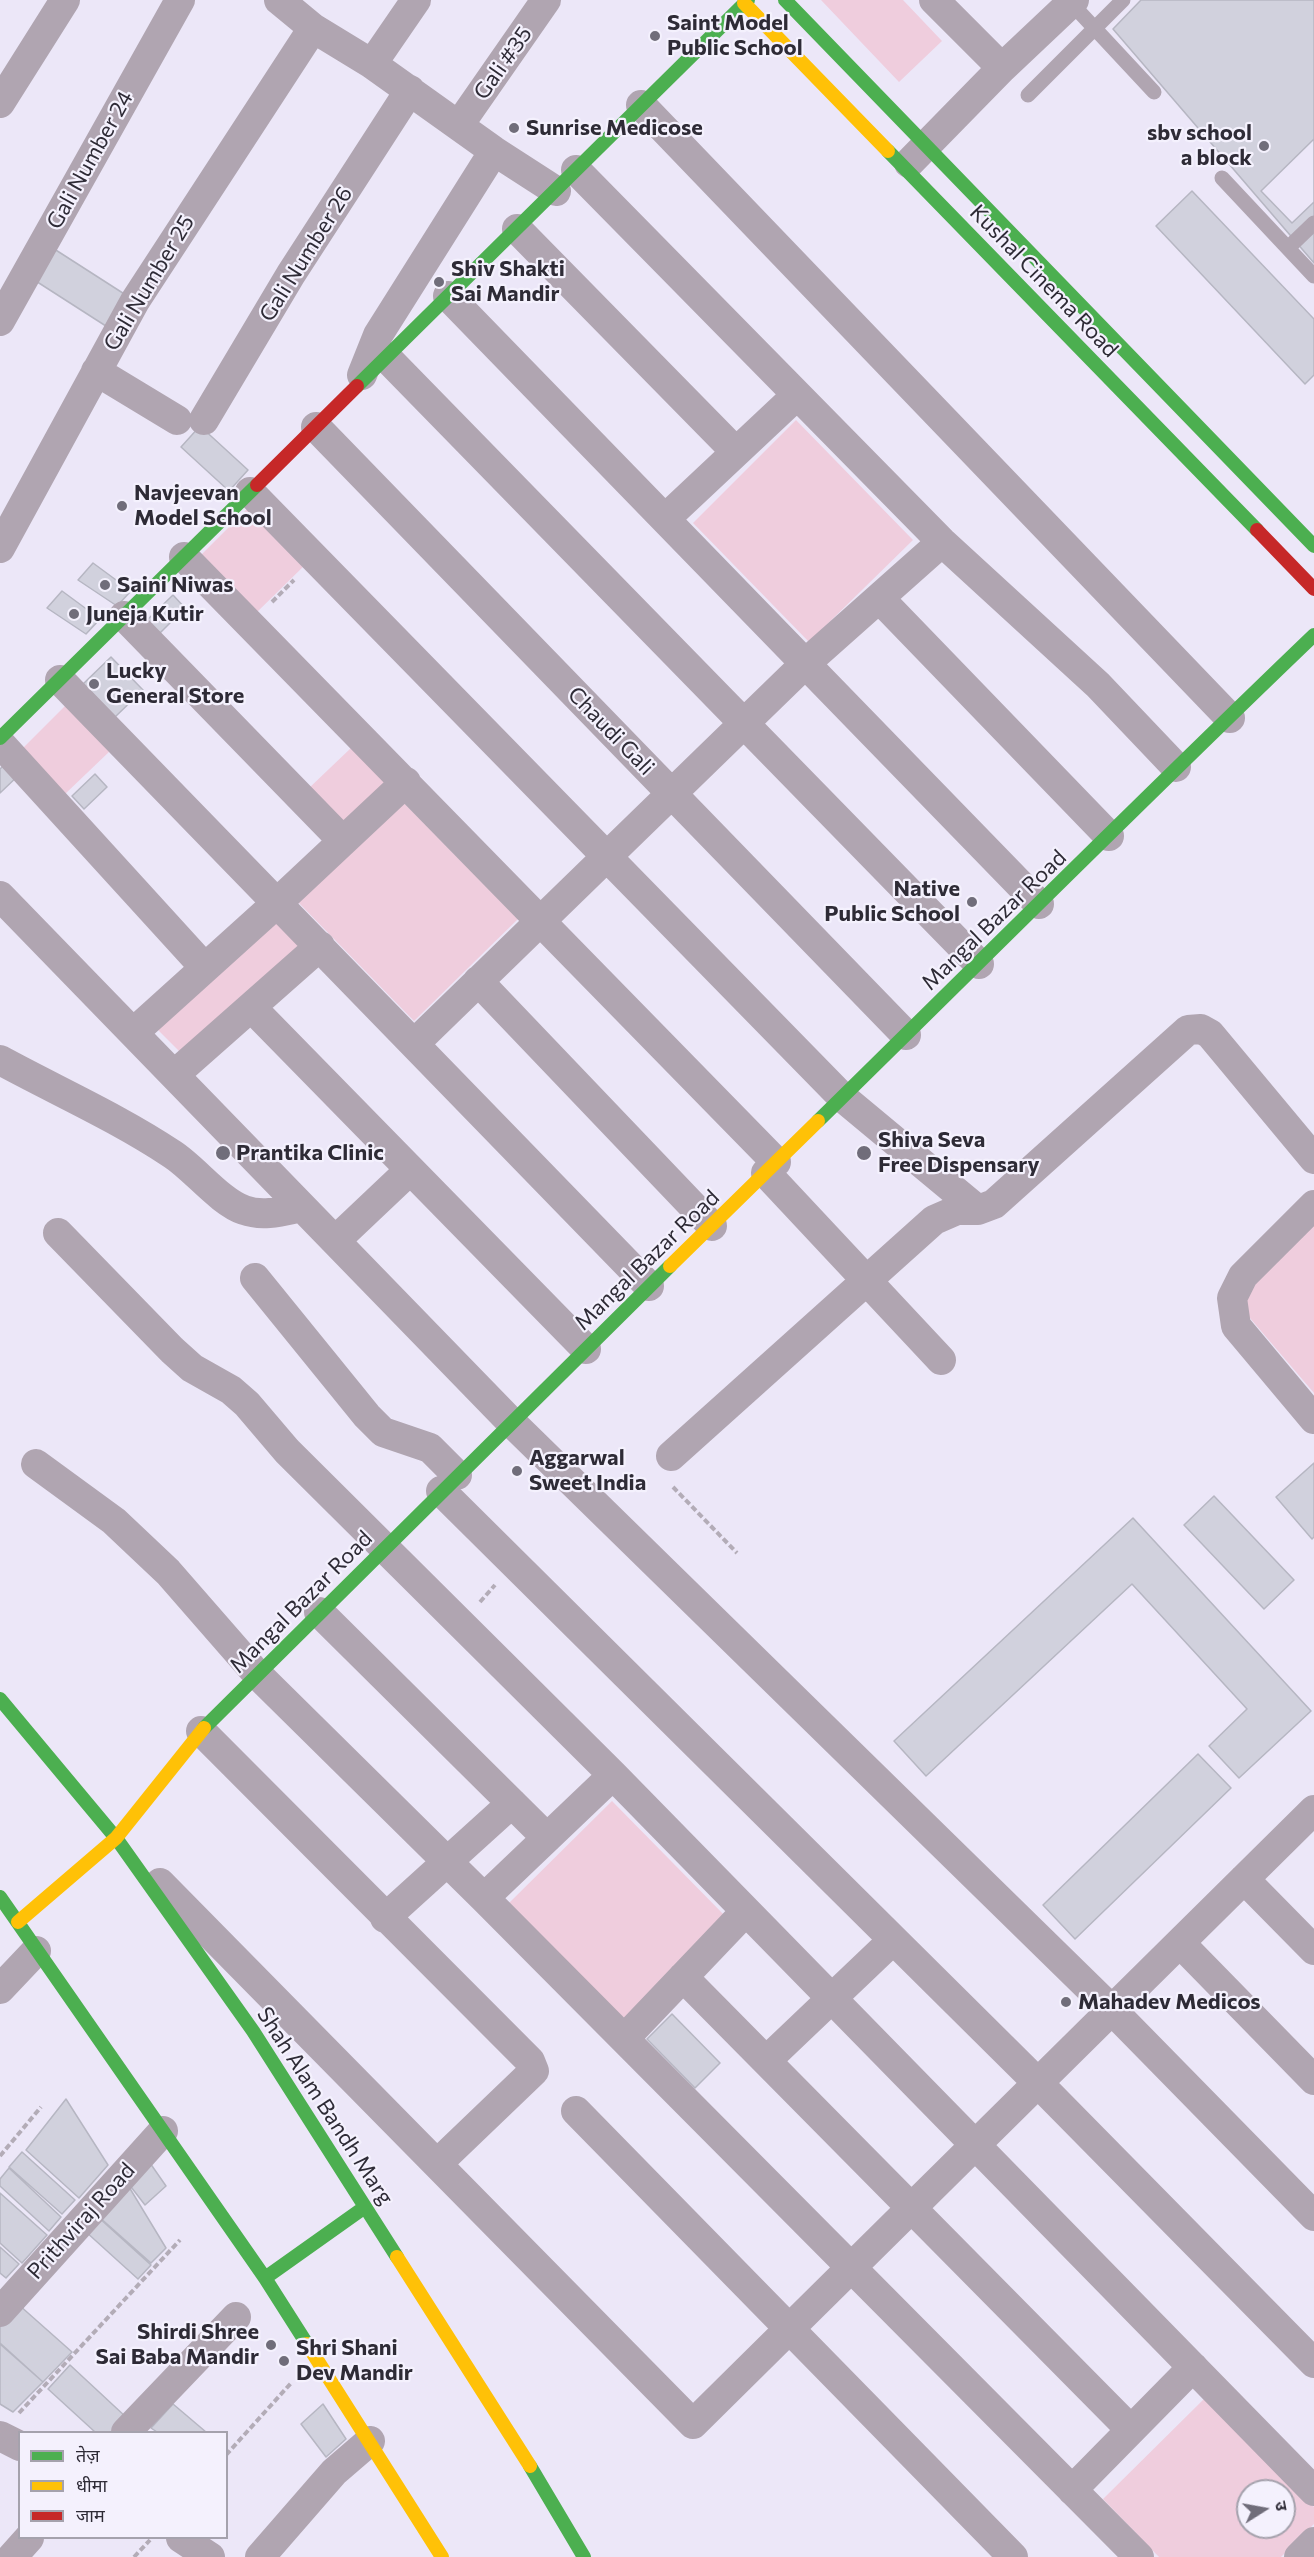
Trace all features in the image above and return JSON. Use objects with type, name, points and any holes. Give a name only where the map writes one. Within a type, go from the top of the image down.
[{"type":"street","points":[[0,103],[65,0]]},
{"type":"street","name":"Gali Number 24","points":[[0,321],[180,0]]},
{"type":"street","points":[[281,0],[313,28],[372,64],[494,151],[566,180],[797,395],[942,542],[1098,685],[1176,767]]},
{"type":"street","points":[[372,64],[416,0]]},
{"type":"street","name":"Gali #35","points":[[459,125],[546,0]]},
{"type":"street","name":"Kushal Cinema Road","points":[[785,0],[1314,546]]},
{"type":"street","points":[[934,0],[1002,68]]},
{"type":"street","points":[[0,738],[517,229],[744,1]]},
{"type":"street","name":"Kushal Cinema Road","points":[[744,1],[1314,589]]},
{"type":"street","points":[[905,167],[1002,68],[1072,1]]},
{"type":"street","name":"Gali Number 25","points":[[0,548],[135,300],[313,28]]},
{"type":"street","name":"Gali Number 26","points":[[96,371],[191,420],[291,274],[410,90]]},
{"type":"street","points":[[641,105],[1230,718]]},
{"type":"street","points":[[357,386],[378,335],[494,151]]},
{"type":"street","points":[[517,229],[736,452]]},
{"type":"street","points":[[448,296],[807,662],[1040,904]]},
{"type":"street","points":[[386,357],[979,964]]},
{"type":"street","points":[[666,518],[797,395]]},
{"type":"street","name":"Chaudi Gali","points":[[315,427],[906,1035]]},
{"type":"street","points":[[250,492],[842,1097],[978,1210]]},
{"type":"street","points":[[415,1043],[807,662],[942,542]]},
{"type":"street","points":[[184,557],[541,920],[771,1168],[866,1280],[941,1360]]},
{"type":"street","points":[[879,598],[1109,836]]},
{"type":"street","points":[[124,616],[342,842]]},
{"type":"street","name":"Mangal Bazar Road","points":[[18,1922],[116,1838],[201,1731],[257,1674],[1109,836],[1176,767],[1230,718],[1314,635]]},
{"type":"street","points":[[60,680],[649,1286]]},
{"type":"street","points":[[0,743],[205,968]]},
{"type":"street","points":[[133,1033],[406,782]]},
{"type":"street","points":[[0,896],[511,1422],[1111,2009],[1314,2216]]},
{"type":"street","points":[[174,1075],[320,946]]},
{"type":"street","points":[[478,981],[712,1226]]},
{"type":"street","points":[[251,1007],[585,1349]]},
{"type":"street","points":[[669,1468],[866,1280],[934,1220],[957,1210],[978,1210],[994,1204],[1188,1029],[1201,1029],[1210,1034],[1314,1159]]},
{"type":"street","points":[[0,1060],[129,1127],[174,1155],[220,1194],[243,1210],[271,1214],[302,1207]]},
{"type":"street","points":[[335,1241],[410,1170]]},
{"type":"street","points":[[1314,1205],[1244,1276],[1232,1298],[1236,1326],[1314,1419]]},
{"type":"street","points":[[58,1233],[172,1350],[192,1368],[231,1390],[247,1404],[287,1451],[613,1775],[1314,2491]]},
{"type":"street","points":[[255,1278],[367,1416],[383,1432],[430,1448],[449,1483],[515,1564],[1038,2083],[1314,2363]]},
{"type":"street","points":[[36,1464],[114,1521],[168,1572],[257,1674],[484,1898],[1139,2557]]},
{"type":"street","points":[[319,1612],[547,1838]]},
{"type":"street","name":"Shah Alam Bandh Marg","points":[[0,1699],[116,1838],[262,2045],[523,2455],[584,2557]]},
{"type":"street","points":[[201,1731],[530,2061],[534,2071],[438,2163]]},
{"type":"street","points":[[484,1898],[613,1775]]},
{"type":"street","points":[[386,1918],[512,1803]]},
{"type":"street","points":[[116,1838],[693,2424],[1111,2009],[1244,1879],[1311,1819]]},
{"type":"street","points":[[1244,1879],[1314,1950]]},
{"type":"street","points":[[0,1897],[266,2278],[442,2557]]},
{"type":"street","points":[[624,2039],[746,1911]]},
{"type":"street","points":[[766,2061],[893,1940]]},
{"type":"street","points":[[1180,1943],[1314,2080]]},
{"type":"street","points":[[0,1989],[36,1951]]},
{"type":"street","points":[[683,1977],[1131,2430]]},
{"type":"street","points":[[262,2045],[309,2033]]},
{"type":"street","points":[[576,2111],[1013,2557]]},
{"type":"street","name":"Prithviraj Road","points":[[0,2312],[163,2131]]},
{"type":"street","points":[[266,2278],[365,2207]]},
{"type":"street","points":[[128,2431],[236,2317]]},
{"type":"street","points":[[1072,2490],[1193,2367]]},
{"type":"street","points":[[8,2426],[18,2442]]},
{"type":"street","points":[[260,2557],[334,2472],[370,2441]]},
{"type":"street","points":[[12,2557],[28,2539]]},
{"type":"street","points":[[183,2539],[210,2557]]},
{"type":"street","points":[[1299,2557],[1314,2542]]},
{"type":"lane","points":[[1028,95],[1123,0]]},
{"type":"lane","points":[[1072,1],[1154,92]]},
{"type":"lane","points":[[1222,178],[1314,276]]},
{"type":"lane","points":[[1288,248],[1314,223]]},
{"type":"path","points":[[250,624],[315,559]]},
{"type":"path","points":[[669,1468],[737,1553]]},
{"type":"path","points":[[461,1622],[515,1564]]},
{"type":"path","points":[[0,2156],[41,2107]]},
{"type":"path","points":[[8,2426],[180,2240]]},
{"type":"path","points":[[228,2453],[293,2381]]},
{"type":"path","points":[[134,2557],[151,2539]]},
{"type":"shaded area","points":[[821,0],[903,0],[942,41],[899,82]]},
{"type":"shaded area","points":[[796,420],[913,540],[809,642],[693,523]]},
{"type":"shaded area","points":[[251,505],[307,563],[253,616],[197,559]]},
{"type":"shaded area","points":[[66,705],[110,751],[64,795],[21,750]]},
{"type":"shaded area","points":[[351,748],[386,784],[343,826],[308,789]]},
{"type":"shaded area","points":[[401,800],[518,919],[414,1021],[298,902]]},
{"type":"shaded area","points":[[275,917],[305,947],[182,1054],[154,1026]]},
{"type":"shaded area","points":[[1314,1206],[1314,1393],[1232,1297]]},
{"type":"shaded area","points":[[612,1801],[729,1920],[626,2022],[509,1903]]},
{"type":"shaded area","points":[[1206,2397],[1287,2479],[1236,2479],[1236,2539],[1296,2539],[1296,2489],[1314,2507],[1314,2524],[1281,2557],[1159,2557],[1103,2499]]},
{"type":"building","name":"sbv school a block","points":[[1141,0],[1314,0],[1314,263],[1113,29]]},
{"type":"building","points":[[1314,139],[1314,202],[1292,223],[1261,191]]},
{"type":"building","points":[[1192,191],[1314,319],[1314,375],[1305,384],[1156,226]]},
{"type":"building","points":[[48,245],[129,297],[109,328],[28,276]]},
{"type":"building","points":[[200,426],[248,470],[229,491],[181,447]]},
{"type":"building","name":"Saini Niwas","points":[[93,563],[131,591],[117,606],[78,580]]},
{"type":"building","name":"Juneja Kutir","points":[[62,591],[100,619],[86,634],[47,608]]},
{"type":"building","points":[[173,595],[185,608],[159,634],[146,621]]},
{"type":"building","points":[[111,657],[143,690],[115,717],[83,684]]},
{"type":"building","points":[[9,760],[21,773],[0,793],[0,769]]},
{"type":"building","points":[[95,774],[107,787],[84,809],[72,796]]},
{"type":"building","points":[[1314,1463],[1314,1537],[1312,1539],[1276,1497]]},
{"type":"building","points":[[1214,1496],[1294,1580],[1264,1609],[1184,1525]]},
{"type":"building","points":[[1133,1518],[1311,1711],[1239,1778],[1209,1746],[1247,1709],[1132,1584],[926,1776],[894,1741]]},
{"type":"building","points":[[1198,1754],[1231,1788],[1075,1939],[1043,1905]]},
{"type":"building","points":[[672,2014],[720,2063],[695,2088],[647,2039]]},
{"type":"building","points":[[66,2099],[108,2165],[79,2198],[26,2150]]},
{"type":"building","points":[[22,2152],[75,2200],[62,2214],[9,2167]]},
{"type":"building","points":[[150,2163],[166,2186],[145,2205],[128,2183]]},
{"type":"building","points":[[9,2168],[61,2217],[49,2231],[0,2186],[0,2179]]},
{"type":"building","points":[[126,2182],[166,2248],[151,2263],[98,2216]]},
{"type":"building","points":[[0,2193],[47,2235],[22,2263],[0,2243]]},
{"type":"building","points":[[98,2217],[151,2265],[138,2279],[85,2231]]},
{"type":"building","points":[[0,2247],[19,2264],[6,2278],[0,2273]]},
{"type":"building","points":[[19,2305],[72,2352],[43,2382],[0,2344],[0,2324]]},
{"type":"building","points":[[0,2343],[43,2382],[13,2412],[0,2404]]},
{"type":"building","points":[[70,2365],[127,2418],[115,2431],[94,2431],[48,2389]]},
{"type":"building","points":[[173,2404],[205,2431],[156,2431],[151,2428]]},
{"type":"building","points":[[323,2404],[346,2439],[326,2457],[301,2424]]},
{"type":"traffic: fast","points":[[357,386],[748,0]]},
{"type":"traffic: fast","points":[[785,0],[1314,546]]},
{"type":"traffic: fast","points":[[888,151],[1257,530]]},
{"type":"traffic: fast","points":[[0,738],[257,485]]},
{"type":"traffic: fast","points":[[818,1121],[1314,635]]},
{"type":"traffic: fast","points":[[204,1728],[670,1266]]},
{"type":"traffic: fast","points":[[0,1699],[116,1838],[253,2031],[397,2257]]},
{"type":"traffic: fast","points":[[0,1897],[265,2278],[307,2344]]},
{"type":"traffic: fast","points":[[265,2278],[365,2207]]},
{"type":"traffic: fast","points":[[530,2466],[584,2557]]},
{"type":"traffic: slow","points":[[744,3],[888,151]]},
{"type":"traffic: slow","points":[[670,1266],[818,1121]]},
{"type":"traffic: slow","points":[[18,1922],[116,1838],[204,1728]]},
{"type":"traffic: slow","points":[[397,2257],[530,2466]]},
{"type":"traffic: slow","points":[[307,2344],[442,2557]]},
{"type":"traffic: jam","points":[[257,485],[357,386]]},
{"type":"traffic: jam","points":[[1257,530],[1314,589]]},
{"type":"place","name":"Saint Model Public School","points":[[655,36]]},
{"type":"place","name":"Sunrise Medicose","points":[[514,128]]},
{"type":"place","name":"sbv school a block","points":[[1264,146]]},
{"type":"place","name":"Shiv Shakti Sai Mandir","points":[[439,282]]},
{"type":"place","name":"Navjeevan Model School","points":[[122,506]]},
{"type":"place","name":"Saini Niwas","points":[[105,585]]},
{"type":"place","name":"Juneja Kutir","points":[[74,614]]},
{"type":"place","name":"Lucky General Store","points":[[94,684]]},
{"type":"place","name":"Native Public School","points":[[972,902]]},
{"type":"place","name":"Prantika Clinic","points":[[223,1153]]},
{"type":"place","name":"Shiva Seva Free Dispensary","points":[[864,1153]]},
{"type":"place","name":"Aggarwal Sweet India","points":[[517,1471]]},
{"type":"place","name":"Mahadev Medicos","points":[[1066,2002]]},
{"type":"place","name":"Shirdi Shree Sai Baba Mandir","points":[[271,2345]]},
{"type":"place","name":"Shri Shani Dev Mandir","points":[[284,2361]]}]
